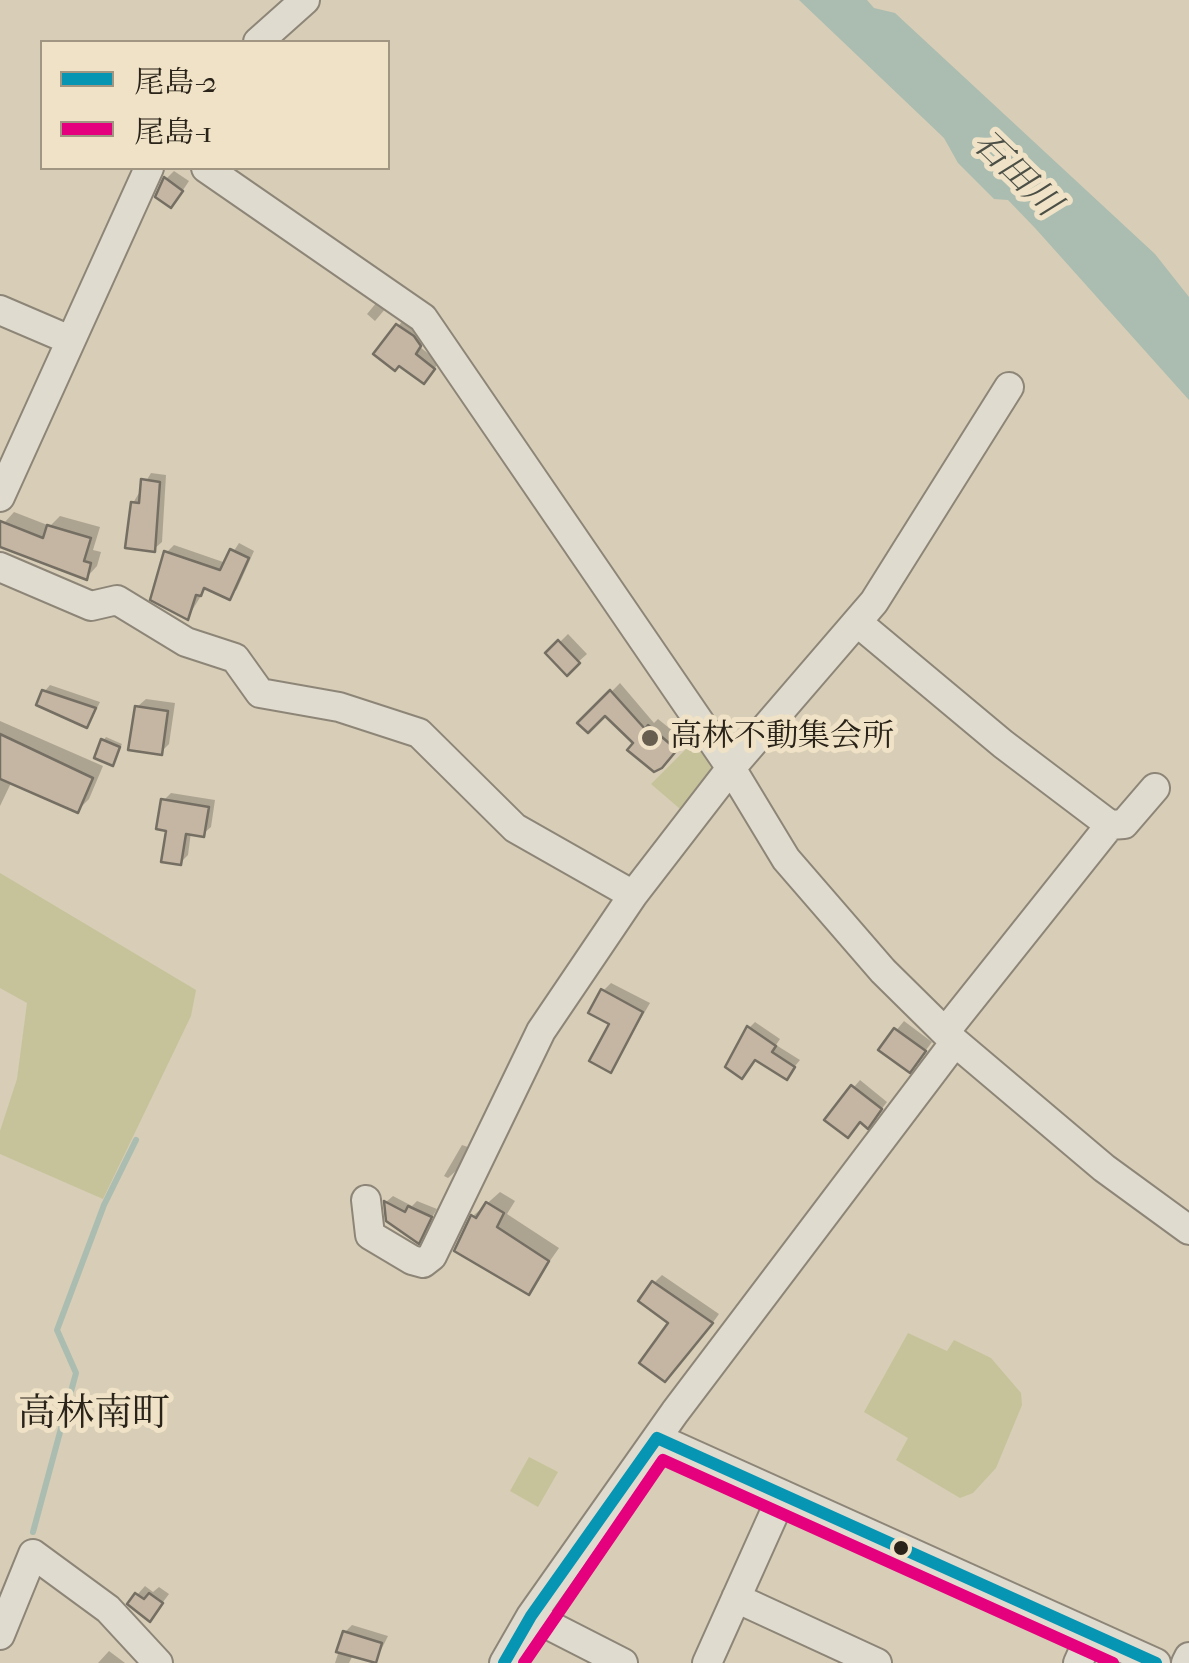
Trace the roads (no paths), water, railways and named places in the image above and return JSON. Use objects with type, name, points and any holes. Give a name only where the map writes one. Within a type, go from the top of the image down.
[{"type":"street","points":[[260,40],[305,0]]},
{"type":"street","points":[[0,497],[148,170]]},
{"type":"street","points":[[209,170],[423,318],[731,768],[786,860],[883,971],[950,1037],[1104,1168],[1189,1230]]},
{"type":"street","points":[[0,310],[70,340]]},
{"type":"street","points":[[366,1200],[370,1235],[412,1260],[424,1263],[432,1256],[540,1031],[632,894],[731,768],[857,622],[948,488],[1009,387]]},
{"type":"street","points":[[0,567],[91,606],[117,600],[186,642],[235,658],[260,692],[339,708],[419,734],[515,828],[632,894]]},
{"type":"street","points":[[857,622],[1003,744],[1110,826]]},
{"type":"street","points":[[504,1663],[531,1616],[657,1438],[950,1037],[1110,826],[1124,824],[1154,788]]},
{"type":"street","points":[[657,1438],[1156,1663]]},
{"type":"street","points":[[707,1663],[782,1496]]},
{"type":"street","points":[[0,1635],[33,1554],[108,1608],[158,1663]]},
{"type":"street","points":[[736,1598],[878,1663]]},
{"type":"street","points":[[531,1616],[623,1663]]},
{"type":"street","points":[[1078,1663],[1091,1634]]},
{"type":"water","name":"石田川","points":[[799,0],[867,0],[874,8],[895,13],[1155,254],[1189,297],[1189,400],[1008,200],[994,199],[958,163],[944,138]]},
{"type":"waterway","points":[[33,1532],[76,1373],[57,1330],[104,1205],[136,1140]]},
{"type":"place","name":"高林不動集会所","points":[[650,738]]},
{"type":"district","name":"高林南町","points":[[94,1416]]}]
